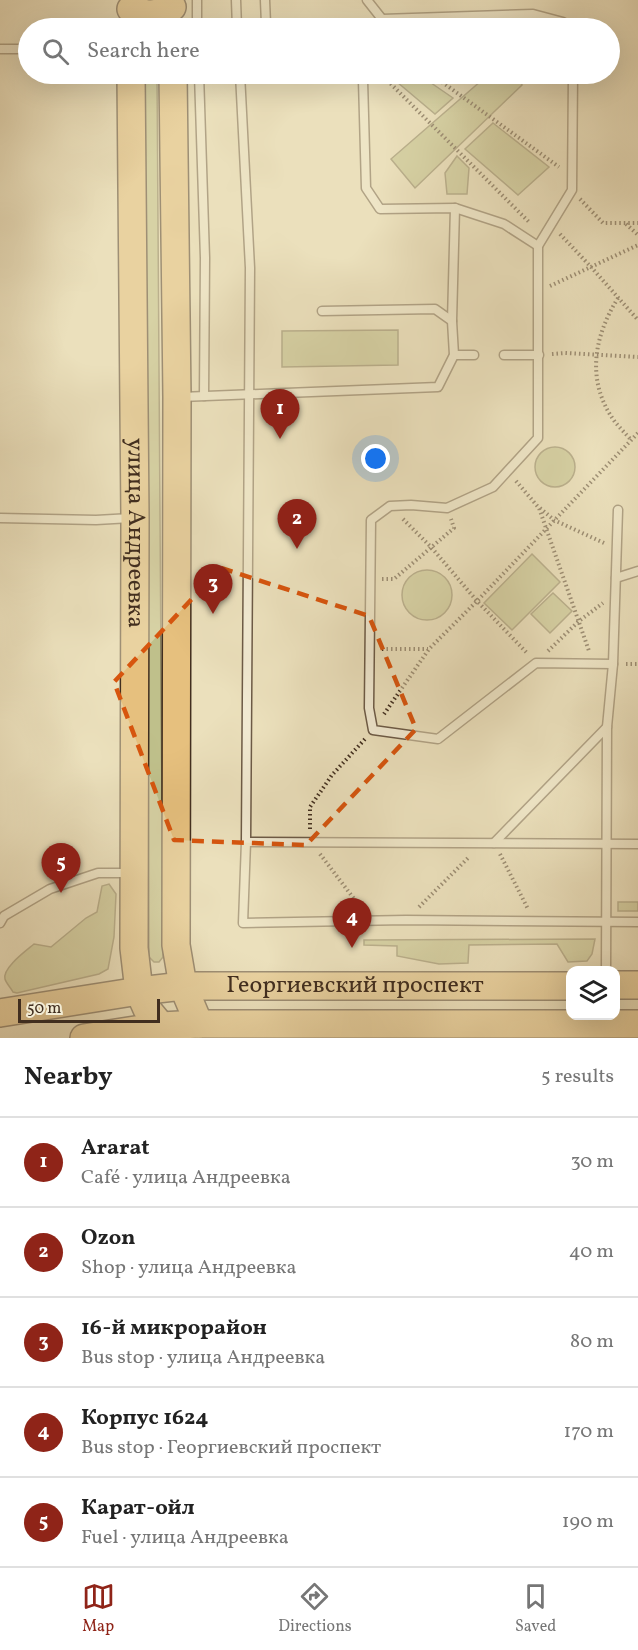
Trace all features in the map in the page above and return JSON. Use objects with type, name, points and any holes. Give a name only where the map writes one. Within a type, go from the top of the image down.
[{"type":"main road","points":[[131,12],[145,15],[178,9]]},
{"type":"main road","name":"улица Андреевка","points":[[131,84],[135,518],[134,948],[139,991]]},
{"type":"main road","name":"улица Андреевка","points":[[174,84],[191,397],[176,945],[183,987],[199,1024]]},
{"type":"main road","points":[[620,986],[638,985]]},
{"type":"main road","name":"Георгиевский проспект","points":[[0,1013],[139,991],[183,987],[566,986]]},
{"type":"main road","points":[[139,991],[147,1009],[161,1026]]},
{"type":"main road","name":"Георгиевский проспект","points":[[84,1038],[161,1026],[199,1024],[638,1024]]},
{"type":"lane","points":[[236,0],[237,18]]},
{"type":"lane","points":[[265,0],[266,18]]},
{"type":"lane","points":[[368,0],[381,18]]},
{"type":"lane","points":[[412,18],[533,14],[548,18]]},
{"type":"lane","points":[[0,48],[18,49]]},
{"type":"lane","points":[[199,84],[205,258],[191,397],[438,387],[454,355],[452,321],[455,208]]},
{"type":"lane","points":[[241,84],[250,267],[246,842],[243,923],[405,920],[638,922]]},
{"type":"lane","points":[[363,84],[366,188],[381,209],[455,208],[504,224],[538,246]]},
{"type":"lane","points":[[573,84],[572,190],[538,246],[538,438],[493,487],[447,508],[390,506],[371,520],[369,708],[373,730],[438,739],[536,663],[613,664]]},
{"type":"lane","points":[[322,311],[435,309],[452,321]]},
{"type":"lane","points":[[454,355],[474,355]]},
{"type":"lane","points":[[504,355],[539,356]]},
{"type":"lane","points":[[606,966],[608,727],[613,664],[618,510]]},
{"type":"lane","points":[[0,518],[96,520],[135,518]]},
{"type":"lane","points":[[616,578],[638,571]]},
{"type":"lane","points":[[494,843],[608,727]]},
{"type":"lane","points":[[246,842],[638,844]]},
{"type":"lane","points":[[0,923],[4,916],[50,889],[98,873],[135,873]]},
{"type":"path","points":[[391,84],[537,231],[538,246]]},
{"type":"path","points":[[445,84],[572,176]]},
{"type":"path","points":[[572,190],[603,223],[638,223]]},
{"type":"path","points":[[626,224],[638,236]]},
{"type":"path","points":[[551,225],[638,320]]},
{"type":"path","points":[[539,291],[638,245]]},
{"type":"path","points":[[618,298],[607,316],[600,335],[596,355],[597,379],[604,401],[615,422],[631,440]]},
{"type":"path","points":[[539,356],[565,353],[638,357]]},
{"type":"path","points":[[370,921],[310,842],[310,807],[332,775],[373,730],[429,649],[638,433]]},
{"type":"path","points":[[508,471],[539,508],[554,520],[616,549]]},
{"type":"path","points":[[390,506],[431,547],[477,601],[536,663],[579,621],[616,593]]},
{"type":"path","points":[[370,580],[394,579],[454,528],[447,508]]},
{"type":"path","points":[[539,508],[593,663]]},
{"type":"path","points":[[369,648],[429,649]]},
{"type":"path","points":[[405,920],[483,843]]},
{"type":"path","points":[[494,843],[534,921]]},
{"type":"highlighted area","points":[[221,568],[369,616],[416,729],[306,845],[174,840],[114,682]]},
{"type":"green space","points":[[145,84],[157,84],[163,957],[159,962],[154,962],[149,957]]},
{"type":"green space","points":[[399,84],[433,84],[453,98],[435,114]]},
{"type":"green space","points":[[477,84],[522,84],[415,188],[391,159]]},
{"type":"green space","points":[[493,123],[549,167],[518,195],[465,149]]},
{"type":"green space","points":[[457,156],[469,168],[467,194],[447,194],[445,173]]},
{"type":"green space","points":[[398,330],[398,365],[282,367],[282,331]]},
{"type":"green space","points":[[555,447],[563,448],[569,453],[574,459],[574,475],[569,481],[563,486],[555,487],[547,486],[541,481],[536,475],[535,467],[536,459],[541,453],[547,448]]},
{"type":"green space","points":[[532,554],[560,582],[512,630],[484,603]]},
{"type":"green space","points":[[422,570],[432,570],[445,577],[452,590],[452,600],[445,613],[432,620],[422,620],[413,616],[406,609],[402,600],[402,590],[406,581],[413,574]]},
{"type":"green space","points":[[553,593],[572,611],[550,633],[531,614]]},
{"type":"green space","points":[[109,884],[116,894],[114,937],[108,969],[99,974],[13,992],[5,979],[11,965],[34,944],[51,947],[86,918],[97,912],[102,886]]},
{"type":"green space","points":[[618,902],[638,902],[638,911],[618,911]]},
{"type":"green space","points":[[595,939],[592,954],[587,961],[568,962],[557,944],[469,945],[468,963],[439,964],[397,956],[397,946],[364,945],[364,940]]},
{"type":"place","name":"Ararat","points":[[280,439]]},
{"type":"place","name":"Ozon","points":[[297,549]]},
{"type":"place","name":"16-й микрорайон","points":[[213,614]]},
{"type":"place","name":"Карат-ойл","points":[[61,893]]},
{"type":"place","name":"Корпус 1624","points":[[352,948]]}]
